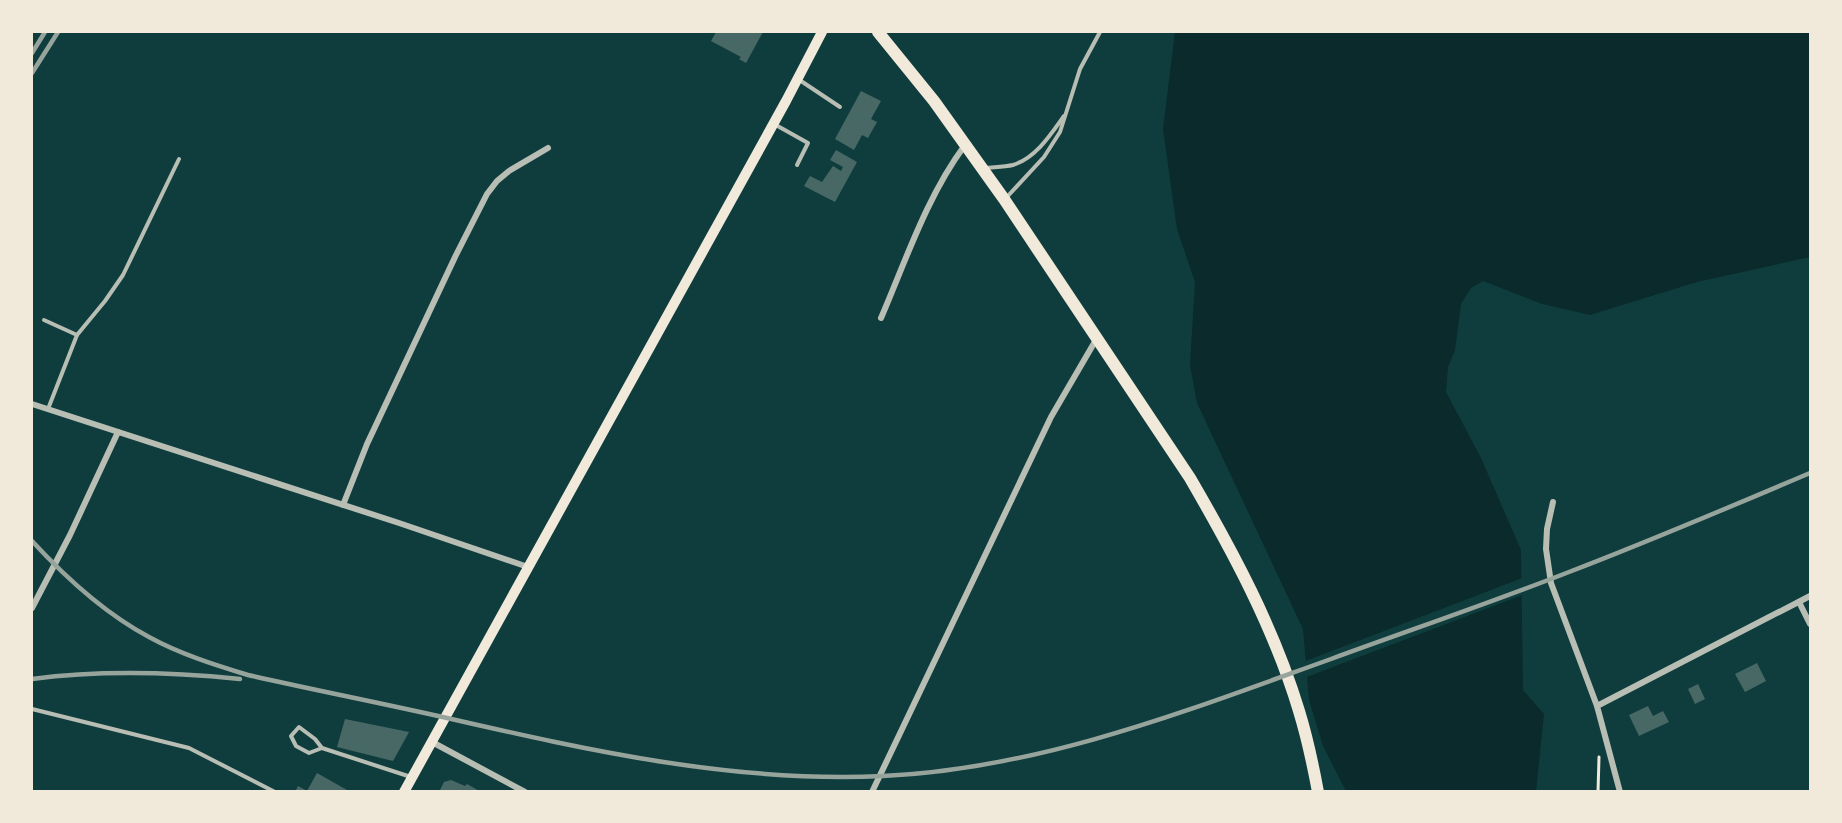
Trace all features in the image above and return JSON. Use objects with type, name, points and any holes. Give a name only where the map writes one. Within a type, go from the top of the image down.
[{"type":"highway","points":[[878,32],[934,100],[1005,199],[1190,478],[1249,585],[1263,616],[1299,712],[1318,792]]},
{"type":"highway","points":[[887,32],[890,45]]},
{"type":"main road","points":[[404,792],[822,32]]},
{"type":"street","points":[[881,318],[934,194],[945,172],[965,144]]},
{"type":"street","points":[[343,506],[367,444],[487,194],[509,171],[548,148]]},
{"type":"street","points":[[872,792],[1051,417],[1098,337]]},
{"type":"street","points":[[32,404],[528,567]]},
{"type":"street","points":[[32,608],[70,535],[118,432]]},
{"type":"street","points":[[1553,502],[1547,530],[1546,549],[1551,583],[1597,706],[1620,792]]},
{"type":"street","points":[[1597,706],[1810,596]]},
{"type":"street","points":[[1799,602],[1810,624]]},
{"type":"street","points":[[432,742],[521,791]]},
{"type":"lane","points":[[1005,199],[1044,157],[1060,132],[1080,69],[1100,32]]},
{"type":"lane","points":[[797,79],[840,106]]},
{"type":"lane","points":[[982,169],[1013,165],[1030,157],[1066,113]]},
{"type":"lane","points":[[773,124],[808,143],[796,165]]},
{"type":"lane","points":[[48,409],[77,334],[123,275],[179,159]]},
{"type":"lane","points":[[44,320],[77,334]]},
{"type":"lane","points":[[32,709],[189,748],[275,792]]},
{"type":"lane","points":[[322,748],[309,753],[296,746],[291,736],[299,727],[315,739],[322,748],[412,777]]},
{"type":"path","points":[[1598,792],[1599,756]]},
{"type":"water","points":[[1175,32],[1810,32],[1810,257],[1697,282],[1590,315],[1542,304],[1483,281],[1471,288],[1461,304],[1455,350],[1448,367],[1446,392],[1481,458],[1521,550],[1523,690],[1544,714],[1536,791],[1346,791],[1323,746],[1309,700],[1303,629],[1197,403],[1190,365],[1195,282],[1177,229],[1163,129]]},
{"type":"pier","points":[[1525,577],[1525,594],[1304,678],[1303,662]]},
{"type":"building","points":[[716,32],[763,32],[746,63],[739,59],[741,57],[711,41]]},
{"type":"building","points":[[861,91],[881,101],[871,119],[877,122],[868,138],[862,135],[854,150],[835,139]]},
{"type":"building","points":[[836,150],[857,162],[835,202],[804,186],[810,176],[822,182],[833,166],[841,171],[843,167],[830,160]]},
{"type":"building","points":[[1757,663],[1766,681],[1745,692],[1735,674]]},
{"type":"building","points":[[1698,684],[1705,699],[1695,704],[1688,689]]},
{"type":"building","points":[[1648,706],[1653,716],[1663,711],[1669,722],[1639,736],[1629,715]]},
{"type":"building","points":[[345,719],[409,732],[393,761],[337,747]]},
{"type":"building","points":[[317,773],[347,790],[346,792],[295,792],[298,786],[307,791]]},
{"type":"building","points":[[451,780],[465,786],[467,784],[481,792],[439,792],[444,782]]},
{"type":"railway","points":[[32,53],[45,32]]},
{"type":"railway","points":[[32,73],[58,32]]},
{"type":"railway","points":[[32,541],[86,594],[132,628],[185,654],[248,675],[555,742],[664,762],[773,775],[883,776],[941,771],[998,762],[1055,750],[1167,717],[1480,606],[1660,536],[1810,473]]},
{"type":"railway","points":[[32,679],[84,674],[136,673],[240,679]]}]
